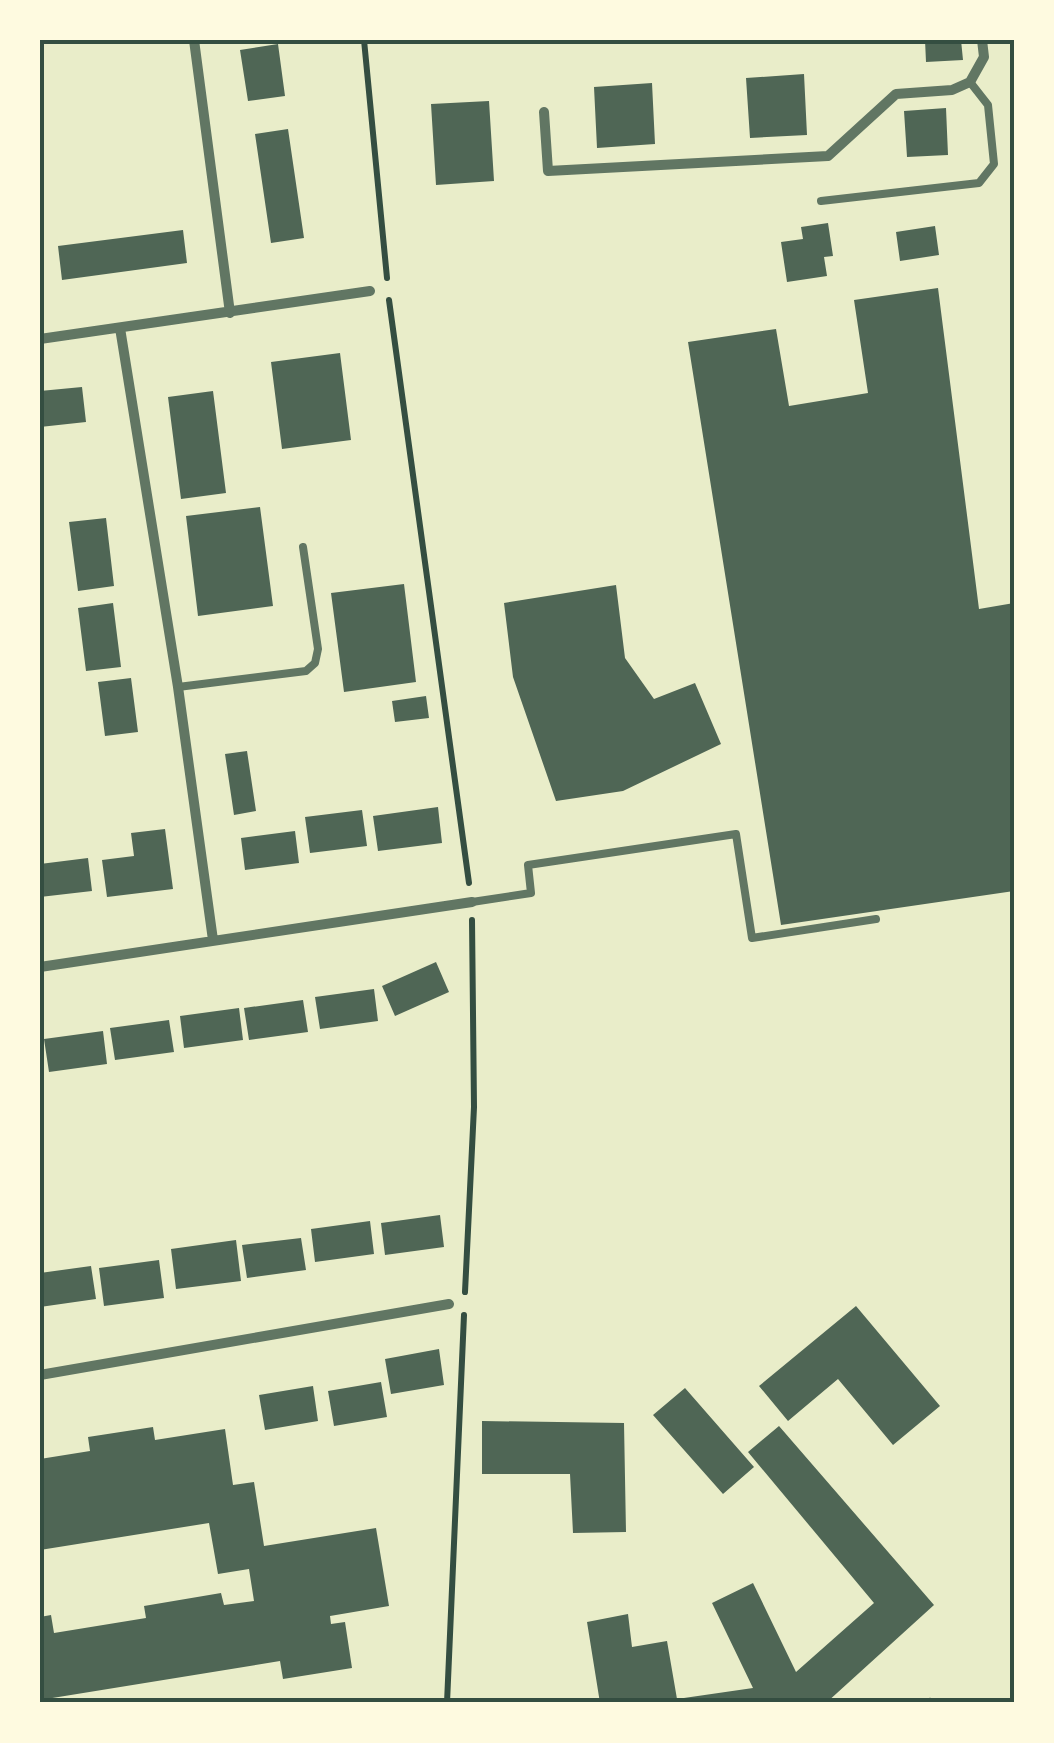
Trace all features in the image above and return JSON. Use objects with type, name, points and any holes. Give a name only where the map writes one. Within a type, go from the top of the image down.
[{"type":"street","points":[[194,40],[230,313]]},
{"type":"street","points":[[544,112],[548,171],[828,156],[896,94],[952,90],[970,82],[984,57],[982,40]]},
{"type":"street","points":[[40,339],[370,291]]},
{"type":"street","points":[[120,328],[178,687],[213,940]]},
{"type":"street","points":[[40,967],[472,902]]},
{"type":"street","points":[[40,1375],[449,1304]]},
{"type":"lane","points":[[821,202],[979,183],[994,164],[988,105],[970,82]]},
{"type":"lane","points":[[178,687],[306,671],[315,663],[318,649],[303,548]]},
{"type":"lane","points":[[472,902],[532,893],[528,865],[736,834],[752,938],[876,919]]},
{"type":"path","points":[[364,40],[388,288],[472,902],[474,1107],[448,1703]]},
{"type":"building","points":[[925,40],[961,40],[963,60],[926,62]]},
{"type":"building","points":[[278,44],[285,96],[248,101],[240,50]]},
{"type":"building","points":[[804,74],[807,135],[750,138],[746,78]]},
{"type":"building","points":[[652,83],[655,144],[597,148],[594,87]]},
{"type":"building","points":[[489,101],[494,181],[436,185],[431,104]]},
{"type":"building","points":[[946,108],[948,155],[907,157],[904,111]]},
{"type":"building","points":[[288,129],[304,238],[271,243],[255,134]]},
{"type":"building","points":[[828,223],[833,256],[824,257],[827,276],[787,282],[781,242],[803,239],[801,227]]},
{"type":"building","points":[[935,226],[939,255],[900,261],[896,232]]},
{"type":"building","points":[[183,230],[187,263],[62,280],[58,246]]},
{"type":"building","points":[[938,288],[979,609],[1014,603],[1014,891],[781,925],[688,342],[776,329],[789,406],[868,393],[854,300]]},
{"type":"building","points":[[340,353],[351,440],[282,449],[271,362]]},
{"type":"building","points":[[82,387],[86,422],[40,427],[40,391]]},
{"type":"building","points":[[213,391],[226,493],[181,499],[168,397]]},
{"type":"building","points":[[260,507],[273,606],[198,616],[186,516]]},
{"type":"building","points":[[106,518],[114,586],[78,591],[69,522]]},
{"type":"building","points":[[404,584],[416,682],[344,692],[331,593]]},
{"type":"building","points":[[616,585],[625,658],[654,699],[695,683],[721,744],[623,791],[556,801],[513,677],[504,603]]},
{"type":"building","points":[[113,603],[121,667],[86,671],[78,608]]},
{"type":"building","points":[[131,678],[138,732],[105,736],[98,682]]},
{"type":"building","points":[[426,696],[429,718],[395,722],[392,701]]},
{"type":"building","points":[[247,751],[256,811],[234,815],[225,754]]},
{"type":"building","points":[[438,807],[442,843],[378,851],[373,816]]},
{"type":"building","points":[[362,810],[367,846],[310,853],[305,817]]},
{"type":"building","points":[[165,829],[173,889],[107,897],[102,860],[134,856],[131,833]]},
{"type":"building","points":[[295,831],[299,863],[245,870],[241,838]]},
{"type":"building","points":[[88,858],[92,891],[40,897],[40,864]]},
{"type":"building","points":[[436,962],[449,992],[395,1016],[382,986]]},
{"type":"building","points":[[374,989],[378,1021],[320,1029],[315,997]]},
{"type":"building","points":[[303,1000],[308,1032],[249,1040],[244,1008]]},
{"type":"building","points":[[239,1008],[243,1040],[184,1048],[180,1016]]},
{"type":"building","points":[[169,1020],[174,1052],[115,1060],[110,1028]]},
{"type":"building","points":[[103,1031],[107,1064],[49,1072],[44,1039]]},
{"type":"building","points":[[440,1215],[444,1247],[385,1255],[381,1223]]},
{"type":"building","points":[[370,1221],[374,1254],[315,1262],[311,1229]]},
{"type":"building","points":[[301,1238],[306,1270],[247,1278],[242,1245]]},
{"type":"building","points":[[236,1240],[241,1281],[176,1289],[171,1249]]},
{"type":"building","points":[[159,1260],[164,1298],[104,1306],[99,1268]]},
{"type":"building","points":[[91,1266],[96,1299],[40,1307],[40,1273]]},
{"type":"building","points":[[856,1306],[940,1406],[893,1445],[838,1379],[788,1421],[759,1386]]},
{"type":"building","points":[[439,1349],[444,1385],[391,1394],[385,1359]]},
{"type":"building","points":[[381,1382],[387,1417],[334,1426],[328,1391]]},
{"type":"building","points":[[313,1386],[318,1421],[265,1430],[259,1395]]},
{"type":"building","points":[[685,1388],[754,1467],[723,1494],[653,1415]]},
{"type":"building","points":[[482,1421],[624,1423],[626,1532],[573,1533],[570,1474],[482,1474]]},
{"type":"building","points":[[779,1426],[934,1605],[826,1703],[600,1703],[587,1622],[628,1614],[632,1647],[667,1641],[677,1699],[753,1688],[712,1603],[753,1583],[796,1672],[874,1603],[748,1452]]},
{"type":"building","points":[[153,1427],[155,1440],[225,1429],[233,1485],[254,1482],[264,1546],[376,1528],[389,1606],[330,1616],[331,1624],[345,1622],[352,1668],[283,1679],[280,1661],[40,1700],[40,1617],[51,1615],[54,1633],[146,1618],[144,1606],[221,1593],[224,1605],[254,1601],[249,1569],[218,1574],[209,1523],[40,1550],[40,1459],[90,1451],[88,1437]]}]
